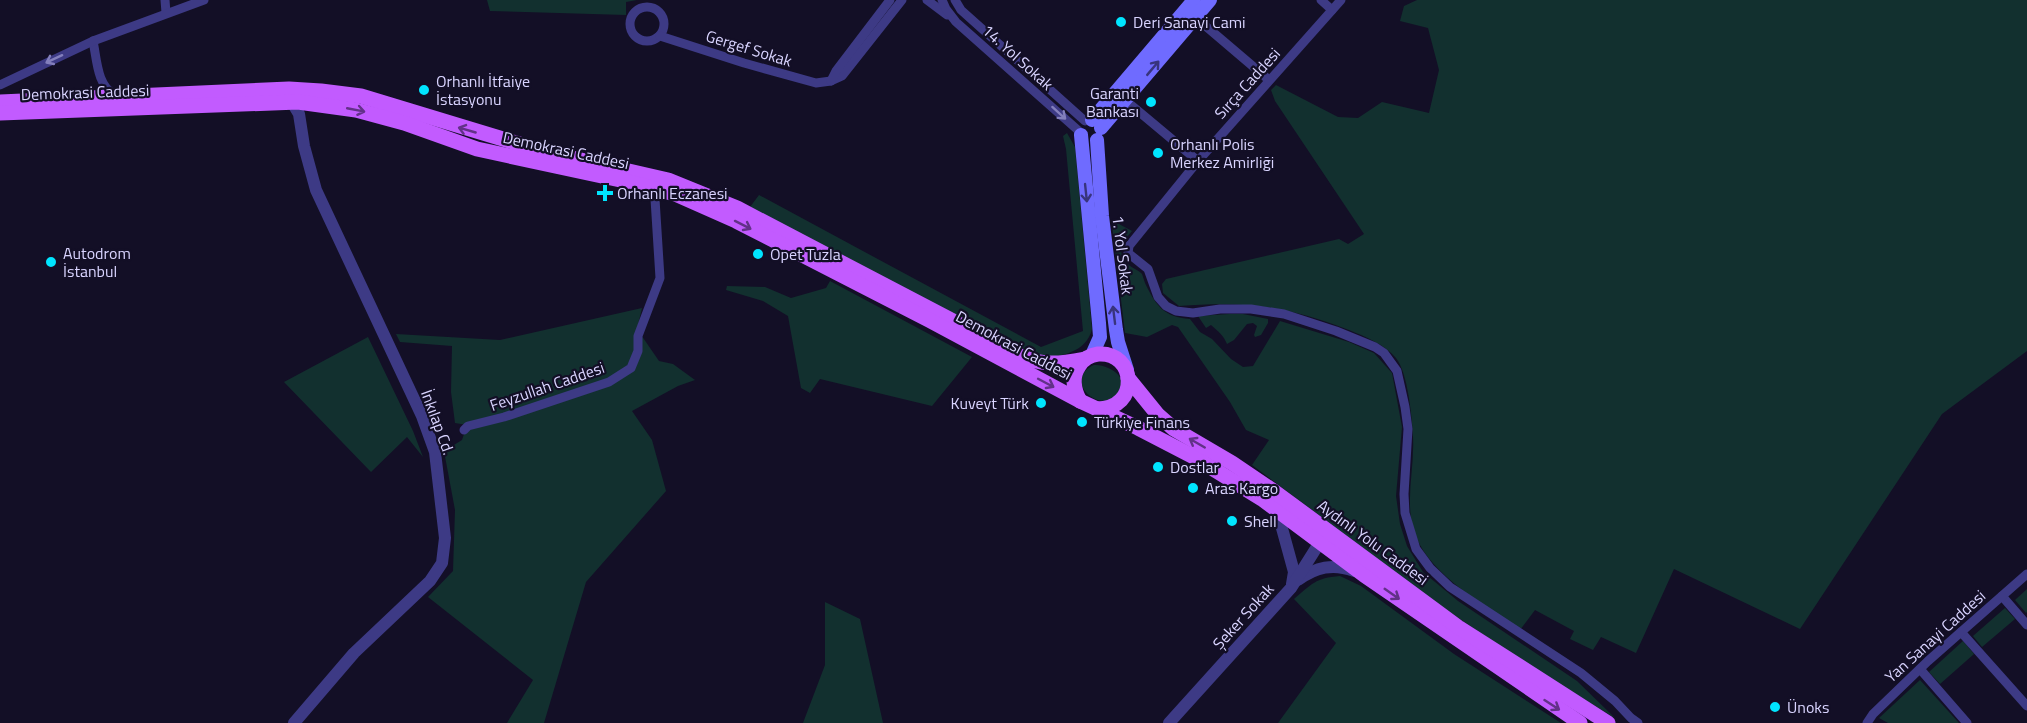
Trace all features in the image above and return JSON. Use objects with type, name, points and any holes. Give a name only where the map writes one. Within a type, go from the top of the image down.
[{"type":"main road","points":[[1089,129],[1194,0]]},
{"type":"main road","points":[[1089,129],[1125,100],[1210,0]]},
{"type":"main road","name":"Demokrasi Caddesi","points":[[2,106],[120,97],[289,89],[381,116],[477,149],[662,190],[699,203],[736,221],[930,320],[1080,401]]},
{"type":"main road","name":"Demokrasi Caddesi","points":[[2,106],[24,112],[288,101],[310,98],[371,99],[546,152],[668,180],[737,208],[1034,362],[1048,364],[1089,357]]},
{"type":"main road","points":[[431,118],[440,137]]},
{"type":"main road","name":"1. Yol Sokak","points":[[1089,129],[1100,337],[1089,357]]},
{"type":"main road","name":"1. Yol Sokak","points":[[1095,217],[1118,342],[1128,375]]},
{"type":"main road","points":[[1109,355],[1123,365],[1128,375],[1128,391],[1123,400],[1106,409],[1097,409],[1080,401],[1074,385],[1074,375],[1078,366],[1089,357],[1109,355]]},
{"type":"main road","name":"Aydınlı Yolu Caddesi","points":[[1128,375],[1158,415],[1174,429],[1232,463],[1458,627],[1608,723]]},
{"type":"main road","name":"Aydınlı Yolu Caddesi","points":[[1097,409],[1194,457],[1238,483],[1277,510],[1317,547],[1364,575],[1580,723]]},
{"type":"street","points":[[165,0],[166,14]]},
{"type":"street","points":[[0,85],[93,41],[204,0]]},
{"type":"street","points":[[831,81],[836,71],[890,0]]},
{"type":"street","points":[[831,81],[842,76],[902,0]]},
{"type":"street","points":[[927,0],[956,22]]},
{"type":"street","name":"14. Yol Sokak","points":[[942,0],[956,22],[1089,129]]},
{"type":"street","name":"14. Yol Sokak","points":[[955,0],[961,10],[1089,129]]},
{"type":"street","points":[[1321,0],[1332,10]]},
{"type":"street","name":"Sırça Caddesi","points":[[1341,0],[1198,161],[1129,246],[1128,253],[1148,269],[1158,297],[1166,306],[1176,311],[1193,313],[1220,309],[1251,309],[1284,314],[1336,331],[1384,353],[1397,371],[1405,407],[1408,429],[1405,513],[1416,549],[1430,568],[1450,587],[1581,673],[1638,723]]},
{"type":"street","points":[[1195,17],[1269,80]]},
{"type":"street","name":"Gergef Sokak","points":[[660,36],[816,83],[831,81]]},
{"type":"street","points":[[93,41],[103,85],[108,91],[120,97]]},
{"type":"street","points":[[2,106],[5,87],[15,77]]},
{"type":"street","points":[[300,123],[303,111],[319,98]]},
{"type":"street","points":[[1125,100],[1198,161]]},
{"type":"street","name":"İnkılap Cd.","points":[[288,101],[297,109],[316,190],[422,416],[435,452],[445,538],[442,563],[430,581],[354,653],[294,723]]},
{"type":"street","name":"Feyzullah Caddesi","points":[[464,430],[468,426],[514,414],[609,382],[631,368],[638,351],[638,336],[660,278],[655,199],[662,190]]},
{"type":"street","points":[[1277,510],[1294,573],[1291,588]]},
{"type":"street","points":[[1289,554],[1300,561],[1308,558],[1317,547],[1321,531],[1316,522]]},
{"type":"street","name":"Şeker Sokak","points":[[1169,723],[1291,588],[1317,547]]},
{"type":"street","points":[[1291,588],[1304,576],[1316,569],[1326,567],[1345,567],[1364,575]]},
{"type":"street","name":"Yan Sanayi Caddesi","points":[[1870,722],[1873,714],[1920,669],[2027,574]]},
{"type":"street","points":[[2002,596],[2027,625]]},
{"type":"street","points":[[1961,632],[2027,706]]},
{"type":"street","points":[[1920,669],[1967,723]]},
{"type":"green space","points":[[487,0],[637,0],[626,2],[626,15],[490,11]]},
{"type":"green space","points":[[1417,0],[2027,0],[2027,351],[1942,414],[1800,629],[1674,569],[1636,653],[1601,637],[1593,650],[1570,639],[1574,631],[1535,610],[1520,630],[1479,602],[1439,570],[1420,545],[1411,519],[1413,437],[1409,396],[1404,374],[1391,353],[1362,335],[1306,315],[1246,305],[1179,306],[1163,293],[1162,284],[1166,279],[1339,239],[1348,244],[1364,234],[1275,101],[1271,90],[1276,85],[1338,117],[1358,118],[1382,102],[1429,113],[1439,70],[1428,28],[1400,21],[1404,6]]},
{"type":"green space","points":[[1067,133],[1075,147],[1092,329],[1084,344],[1063,355],[1038,359],[750,207],[759,195],[1041,347],[1083,331],[1063,136]]},
{"type":"green space","points":[[1117,223],[1132,231],[1122,248],[1121,253],[1125,262],[1142,274],[1157,304],[1167,313],[1190,319],[1200,332],[1212,339],[1231,359],[1243,367],[1253,366],[1280,321],[1349,342],[1374,353],[1392,373],[1402,427],[1396,496],[1400,524],[1407,546],[1423,572],[1458,601],[1577,681],[1615,718],[1522,661],[1438,604],[1252,465],[1269,440],[1246,430],[1230,402],[1178,327],[1172,325],[1147,337],[1125,333],[1112,225]]},
{"type":"green space","points":[[830,281],[972,357],[932,406],[820,379],[810,393],[801,388],[788,316],[763,301],[726,290],[727,286],[765,287],[791,298],[826,288]]},
{"type":"green space","points":[[642,308],[637,329],[659,361],[673,364],[695,380],[678,386],[632,411],[652,440],[666,491],[586,582],[544,723],[507,723],[533,680],[428,597],[453,571],[455,510],[444,451],[462,440],[467,425],[455,423],[451,392],[452,346],[400,342],[396,334],[500,340]]},
{"type":"green space","points":[[1229,314],[1268,319],[1268,323],[1261,335],[1255,337],[1257,326],[1253,323],[1247,324],[1234,340],[1227,344],[1211,325],[1206,328],[1198,316]]},
{"type":"green space","points":[[368,337],[423,457],[407,437],[371,472],[284,382]]},
{"type":"green space","points":[[1094,365],[1107,367],[1122,380],[1121,391],[1107,401],[1092,397],[1082,385],[1085,371]]},
{"type":"green space","points":[[1340,576],[1361,586],[1454,654],[1561,723],[1278,723],[1336,643],[1294,599],[1319,580]]},
{"type":"green space","points":[[2027,589],[2027,612],[2026,613],[2015,600]]},
{"type":"green space","points":[[825,602],[860,619],[883,723],[803,723],[825,665]]},
{"type":"green space","points":[[2005,608],[2015,619],[1982,647],[1973,636]]},
{"type":"green space","points":[[1963,641],[1974,654],[1940,684],[1929,672]]},
{"type":"green space","points":[[1920,680],[1959,723],[1888,723],[1879,718]]},
{"type":"place","name":"Deri Sanayi Cami","points":[[1121,22]]},
{"type":"place","name":"Orhanlı İtfaiye İstasyonu","points":[[424,90]]},
{"type":"place","name":"Garanti Bankası","points":[[1151,102]]},
{"type":"place","name":"Orhanlı Polis Merkez Amirliği","points":[[1158,153]]},
{"type":"place","name":"Orhanlı Eczanesi","points":[[605,193]]},
{"type":"place","name":"Opet Tuzla","points":[[758,254]]},
{"type":"place","name":"Autodrom İstanbul","points":[[51,262]]},
{"type":"place","name":"Kuveyt Türk","points":[[1041,403]]},
{"type":"place","name":"Türkiye Finans","points":[[1082,422]]},
{"type":"place","name":"Dostlar","points":[[1158,467]]},
{"type":"place","name":"Aras Kargo","points":[[1193,488]]},
{"type":"place","name":"Shell","points":[[1232,521]]},
{"type":"place","name":"Ünoks","points":[[1775,707]]}]
